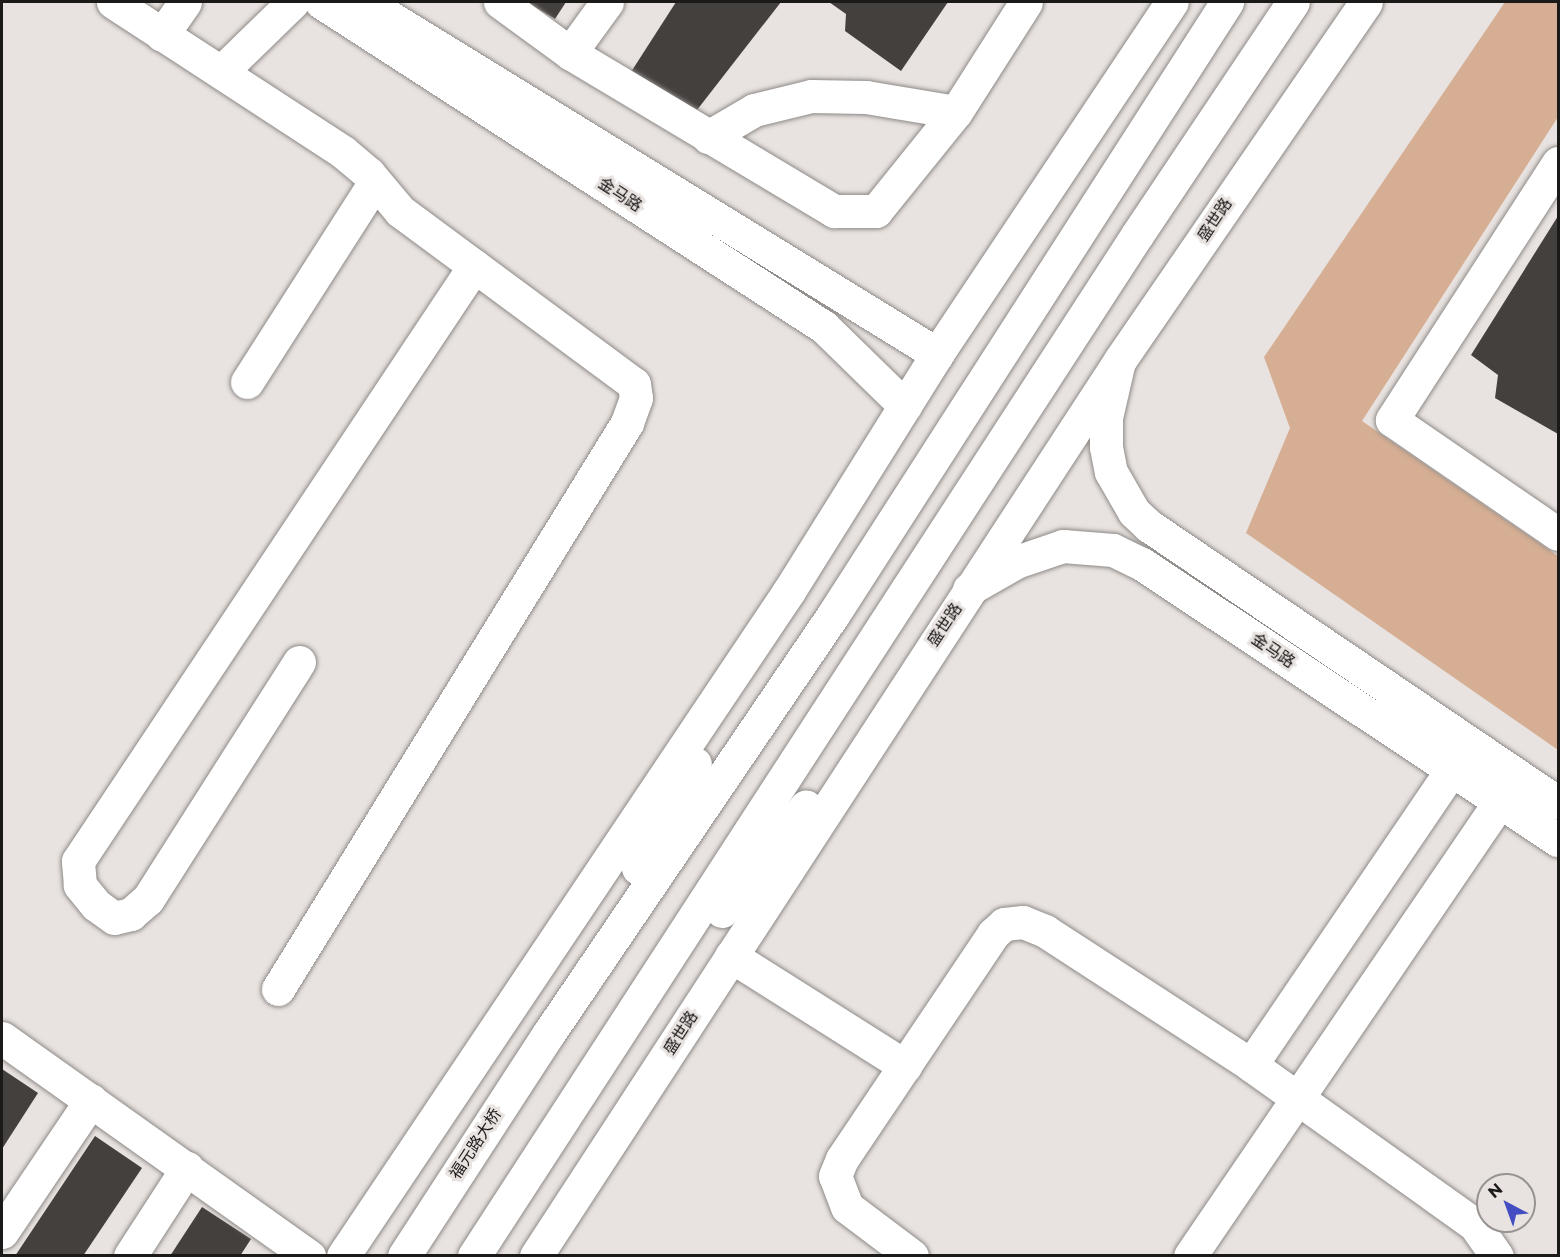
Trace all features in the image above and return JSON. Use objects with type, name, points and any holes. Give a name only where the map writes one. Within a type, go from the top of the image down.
[{"type":"street","points":[[113,2],[343,152],[375,182],[400,211],[634,384],[636,398],[627,423],[278,988]]},
{"type":"street","points":[[162,35],[185,2]]},
{"type":"street","points":[[221,72],[293,2]]},
{"type":"street","name":"金马路","points":[[321,2],[824,327],[905,406]]},
{"type":"street","name":"金马路","points":[[365,2],[938,354]]},
{"type":"street","points":[[500,2],[570,53],[834,211],[876,211],[956,112],[1026,2]]},
{"type":"street","points":[[570,53],[607,2]]},
{"type":"street","points":[[344,1256],[789,591],[938,354],[1172,2]]},
{"type":"street","points":[[549,1033],[832,615],[1227,2]]},
{"type":"street","points":[[474,1256],[1137,235],[1293,2]]},
{"type":"street","name":"盛世路","points":[[536,1256],[924,656],[1120,360],[1365,2]]},
{"type":"street","points":[[708,136],[754,110],[811,96],[866,97],[956,112]]},
{"type":"street","points":[[1558,162],[1392,420],[1558,534]]},
{"type":"street","points":[[247,382],[375,182]]},
{"type":"street","points":[[299,662],[148,899],[131,914],[114,918],[96,905],[80,885],[78,861],[474,266]]},
{"type":"street","name":"金马路","points":[[1120,360],[1106,418],[1106,447],[1120,492],[1134,512],[1149,526],[1470,743],[1509,789],[1558,840]]},
{"type":"street","name":"金马路","points":[[969,589],[1016,562],[1062,546],[1113,550],[1142,564],[1452,770],[1558,803]]},
{"type":"street","points":[[549,1033],[789,591]]},
{"type":"street","points":[[600,1065],[924,656]]},
{"type":"street","points":[[1251,1065],[1470,743]]},
{"type":"street","points":[[1190,1256],[1509,789]]},
{"type":"street","points":[[912,1256],[847,1207],[835,1176],[993,934],[1004,924],[1023,922],[1045,931],[1251,1065],[1475,1225],[1497,1256]]},
{"type":"street","points":[[731,956],[905,1066]]},
{"type":"street","name":"福元路大桥","points":[[404,1256],[549,1033]]},
{"type":"street","points":[[2,1038],[309,1256]]},
{"type":"street","points":[[2,1232],[91,1101]]},
{"type":"street","points":[[129,1256],[188,1168]]},
{"type":"shaded area","points":[[1505,2],[1558,2],[1558,117],[1362,421],[1558,556],[1558,750],[1246,533],[1290,428],[1264,357]]},
{"type":"building","points":[[527,2],[566,2],[555,19]]},
{"type":"building","points":[[676,2],[781,2],[697,110],[631,72]]},
{"type":"building","points":[[829,2],[948,2],[901,71],[845,31],[846,14]]},
{"type":"building","points":[[1558,216],[1558,434],[1495,398],[1498,375],[1471,355]]},
{"type":"building","points":[[2,1069],[38,1093],[2,1149]]},
{"type":"building","points":[[95,1136],[142,1168],[83,1256],[15,1256]]},
{"type":"building","points":[[202,1207],[251,1239],[240,1256],[170,1256]]}]
